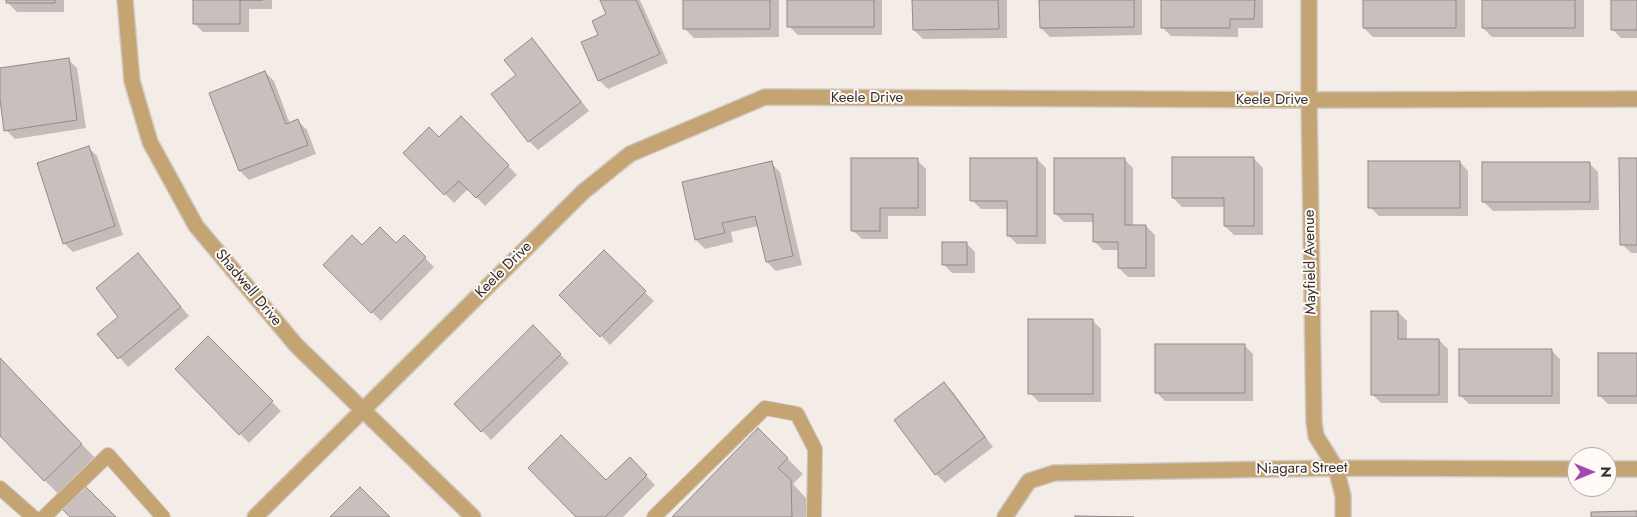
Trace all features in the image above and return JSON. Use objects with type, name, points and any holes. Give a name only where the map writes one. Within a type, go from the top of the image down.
[{"type":"street","name":"Shadwell Drive","points":[[125,0],[132,81],[150,142],[196,226],[296,345],[473,517]]},
{"type":"street","name":"Mayfield Avenue","points":[[1309,0],[1308,100],[1314,422],[1316,436],[1336,468],[1343,496],[1343,517]]},
{"type":"street","name":"Keele Drive","points":[[255,517],[582,192],[630,154],[765,97],[1308,100],[1637,99]]},
{"type":"street","name":"Niagara Street","points":[[1005,517],[1029,481],[1054,473],[1336,468],[1567,469]]},
{"type":"street","points":[[1617,469],[1637,469]]},
{"type":"lane","points":[[654,517],[765,408],[797,414],[815,449],[814,517]]},
{"type":"lane","points":[[44,517],[108,455],[163,517]]},
{"type":"lane","points":[[0,488],[33,517]]},
{"type":"building","points":[[6,0],[55,0],[55,3],[6,3]]},
{"type":"building","points":[[193,0],[240,0],[240,24],[193,24]]},
{"type":"building","points":[[600,0],[636,0],[660,54],[598,81],[581,42],[598,35],[592,21],[606,14]]},
{"type":"building","points":[[683,0],[770,0],[770,29],[683,29]]},
{"type":"building","points":[[787,0],[874,0],[874,27],[787,27]]},
{"type":"building","points":[[912,0],[998,0],[999,29],[913,30]]},
{"type":"building","points":[[1039,0],[1134,0],[1134,27],[1040,28]]},
{"type":"building","points":[[1161,0],[1255,0],[1254,19],[1230,19],[1230,28],[1161,28]]},
{"type":"building","points":[[1363,0],[1456,0],[1456,28],[1363,28]]},
{"type":"building","points":[[1482,0],[1575,0],[1575,28],[1482,28]]},
{"type":"building","points":[[1611,0],[1637,0],[1637,30],[1611,30]]},
{"type":"building","points":[[532,38],[581,102],[528,142],[491,94],[516,75],[504,60]]},
{"type":"building","points":[[69,58],[77,120],[4,131],[0,99],[0,68]]},
{"type":"building","points":[[265,71],[286,124],[298,119],[308,145],[239,171],[209,93]]},
{"type":"building","points":[[461,116],[509,165],[476,198],[459,181],[444,195],[403,153],[429,127],[439,137]]},
{"type":"building","points":[[89,146],[115,226],[63,244],[37,163]]},
{"type":"building","points":[[1172,157],[1254,157],[1254,226],[1224,226],[1224,198],[1172,198]]},
{"type":"building","points":[[851,158],[918,158],[918,208],[880,208],[880,231],[851,231]]},
{"type":"building","points":[[970,158],[1037,158],[1037,236],[1007,236],[1007,201],[970,201]]},
{"type":"building","points":[[1054,158],[1125,158],[1125,225],[1146,225],[1146,268],[1118,268],[1118,242],[1093,242],[1093,214],[1054,214]]},
{"type":"building","points":[[1619,158],[1637,158],[1637,245],[1620,245]]},
{"type":"building","points":[[772,161],[793,256],[766,262],[755,216],[722,223],[725,233],[695,240],[682,182]]},
{"type":"building","points":[[1368,161],[1460,161],[1460,208],[1368,208]]},
{"type":"building","points":[[1482,162],[1590,162],[1590,202],[1482,202]]},
{"type":"building","points":[[380,227],[396,243],[404,235],[426,257],[371,313],[323,265],[352,235],[362,245]]},
{"type":"building","points":[[942,242],[967,242],[967,265],[942,265]]},
{"type":"building","points":[[604,250],[646,291],[600,337],[559,295]]},
{"type":"building","points":[[138,253],[181,307],[118,359],[97,334],[118,317],[96,288]]},
{"type":"building","points":[[1371,311],[1398,311],[1398,339],[1439,339],[1439,395],[1371,395]]},
{"type":"building","points":[[1028,319],[1093,319],[1093,394],[1028,394]]},
{"type":"building","points":[[533,325],[561,354],[481,432],[454,404]]},
{"type":"building","points":[[208,336],[273,401],[239,435],[175,369]]},
{"type":"building","points":[[1155,344],[1245,344],[1245,393],[1155,393]]},
{"type":"building","points":[[1459,349],[1552,349],[1552,396],[1459,396]]},
{"type":"building","points":[[1598,353],[1637,353],[1637,396],[1598,396]]},
{"type":"building","points":[[0,358],[82,444],[44,481],[0,436]]},
{"type":"building","points":[[944,382],[985,437],[935,475],[894,420]]},
{"type":"building","points":[[758,428],[788,458],[778,468],[791,480],[792,517],[672,517]]},
{"type":"building","points":[[561,435],[606,480],[630,457],[647,475],[605,517],[576,517],[528,468]]},
{"type":"building","points":[[84,485],[116,517],[70,517],[61,508]]},
{"type":"building","points":[[360,487],[390,517],[330,517]]},
{"type":"building","points":[[1637,511],[1637,517],[1591,517],[1591,512]]},
{"type":"building","points":[[1075,516],[1134,517],[1075,517]]}]
